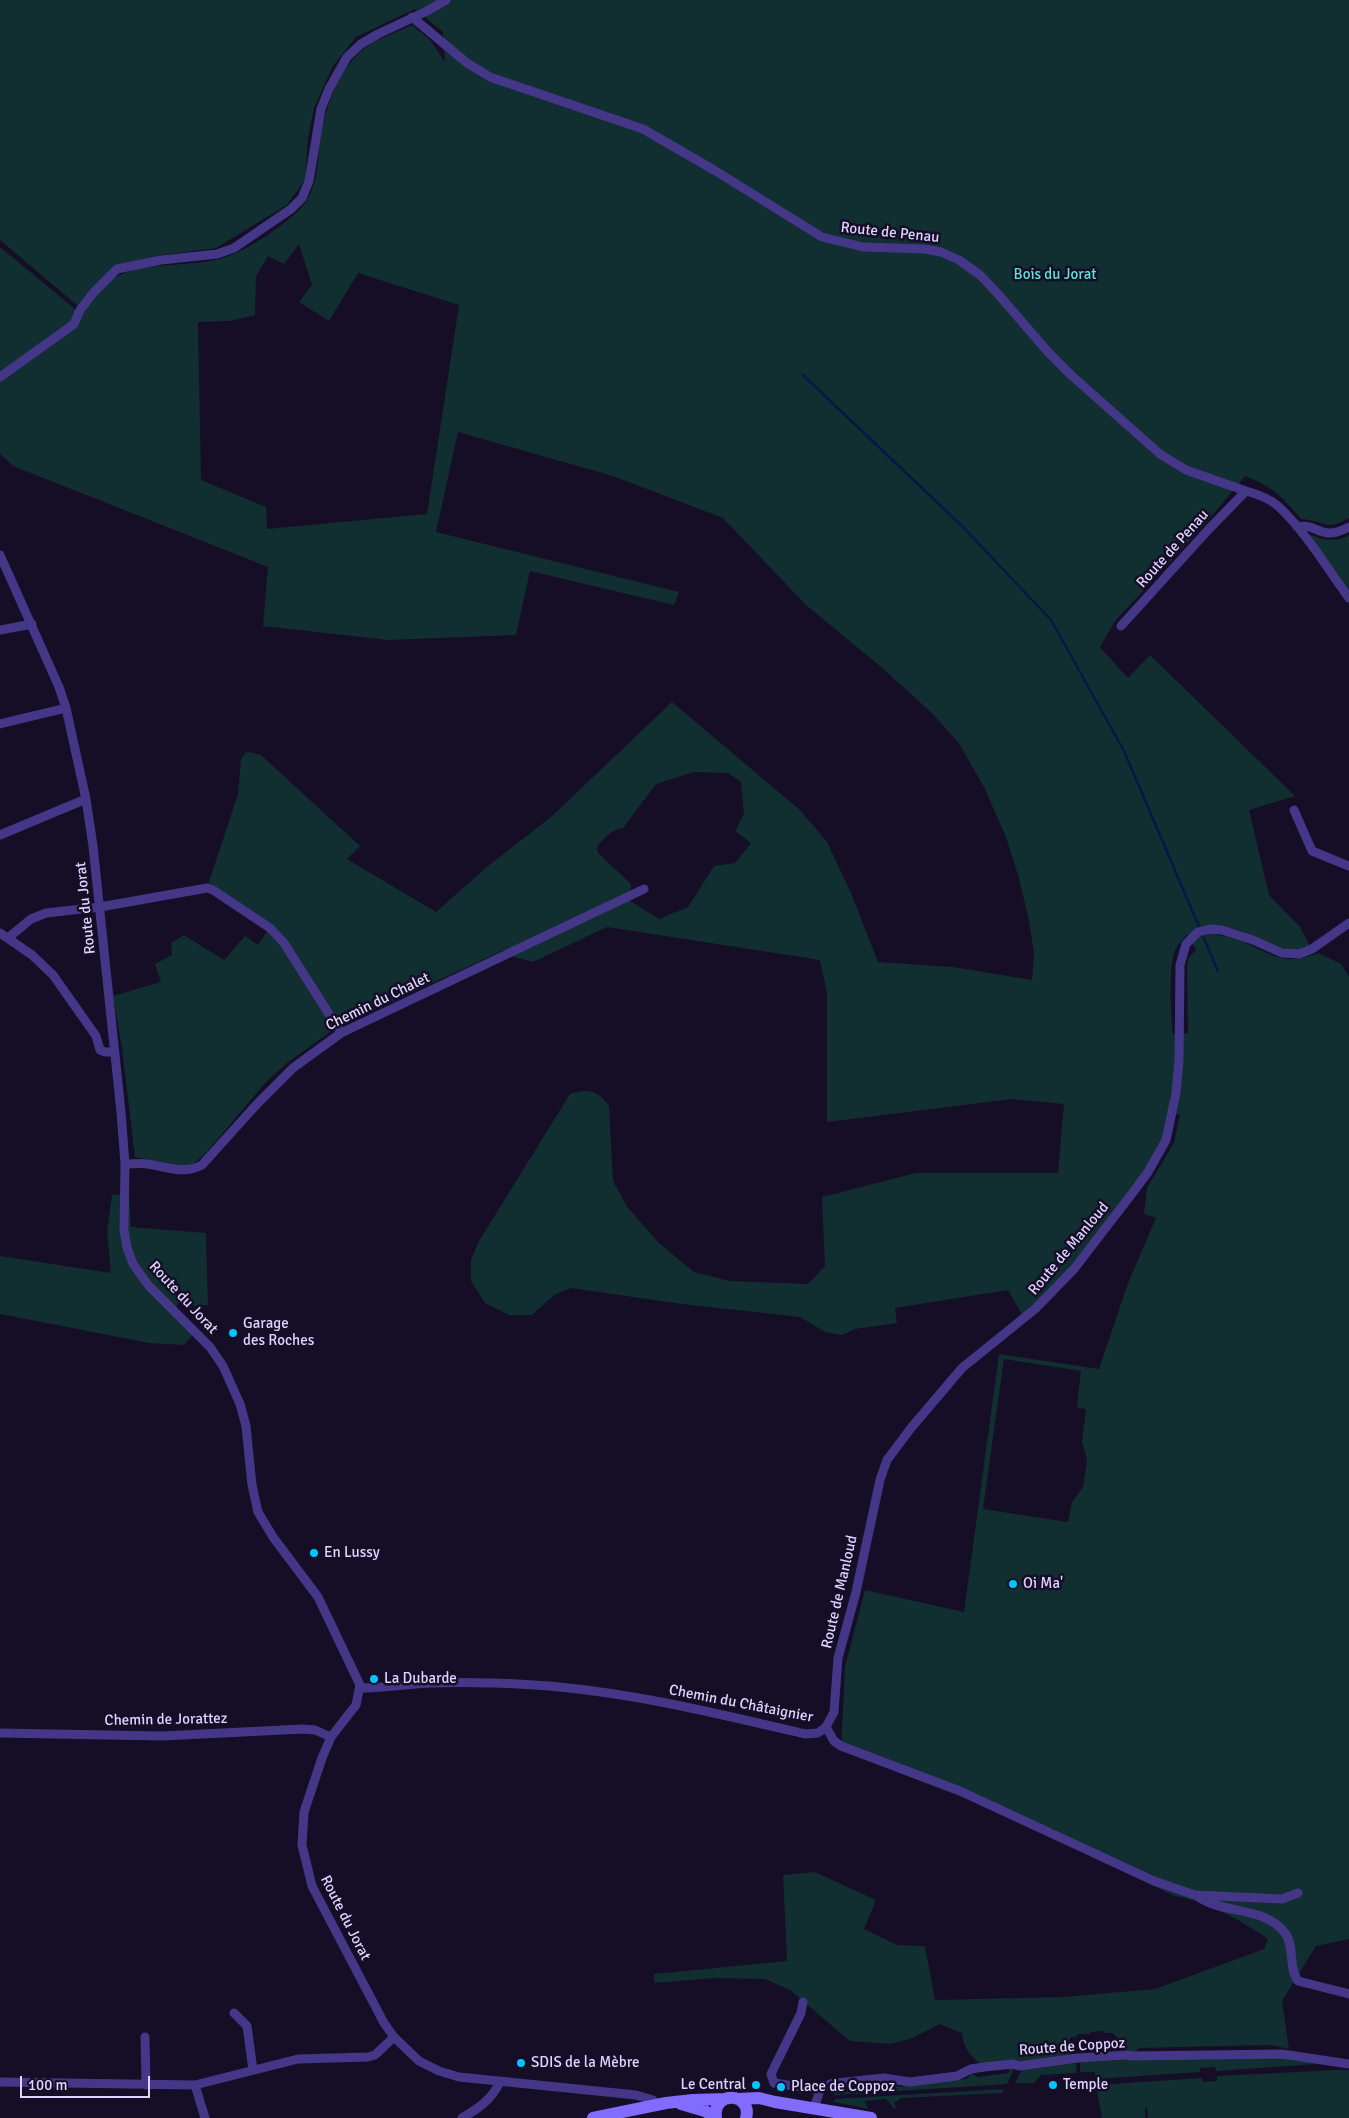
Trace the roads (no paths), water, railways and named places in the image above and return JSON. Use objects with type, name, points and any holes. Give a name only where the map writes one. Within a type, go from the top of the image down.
[{"type":"main road","points":[[593,2118],[674,2102],[759,2098],[871,2118]]},
{"type":"main road","points":[[674,2102],[698,2109],[716,2118],[717,2106],[731,2099],[745,2105],[746,2117]]},
{"type":"main road","points":[[746,2117],[760,2107],[775,2102]]},
{"type":"street","points":[[0,377],[74,324],[80,310],[94,292],[117,270],[161,260],[217,254],[234,248],[292,209],[302,198],[310,181],[321,109],[347,57],[361,44],[446,0]]},
{"type":"street","name":"Route de Penau","points":[[412,17],[467,63],[490,77],[643,129],[714,170],[822,237],[863,247],[925,249],[941,252],[959,260],[980,275],[1048,352],[1160,454],[1186,470],[1260,495],[1276,505],[1297,527],[1349,598]]},
{"type":"street","name":"Route de Penau","points":[[1121,626],[1246,491]]},
{"type":"street","points":[[1297,527],[1305,525],[1328,534],[1336,533],[1349,527]]},
{"type":"street","name":"Route du Jorat","points":[[0,555],[32,624],[66,708],[86,799],[100,907],[115,1052],[125,1164],[124,1230],[127,1248],[133,1264],[156,1294],[210,1347],[223,1366],[240,1404],[246,1426],[252,1485],[258,1512],[273,1537],[318,1597],[356,1675],[360,1688],[353,1710],[331,1737],[304,1812],[302,1833],[305,1860],[312,1886],[384,2023],[394,2038],[411,2055],[439,2071],[472,2080],[636,2095],[653,2100],[656,2105]]},
{"type":"street","points":[[0,630],[32,624]]},
{"type":"street","points":[[0,724],[66,708]]},
{"type":"street","points":[[0,835],[86,799]]},
{"type":"street","points":[[1294,810],[1312,851],[1349,866]]},
{"type":"street","points":[[8,938],[36,916],[100,907],[198,889],[214,890],[270,928],[284,943],[341,1033]]},
{"type":"street","name":"Chemin du Chalet","points":[[125,1164],[149,1164],[184,1171],[202,1165],[257,1104],[293,1068],[341,1033],[644,889]]},
{"type":"street","name":"Route de Manloud","points":[[826,1727],[834,1712],[838,1658],[856,1592],[880,1480],[888,1460],[933,1401],[962,1368],[1036,1309],[1074,1269],[1139,1185],[1166,1140],[1177,1085],[1180,966],[1182,953],[1189,940],[1198,932],[1210,929],[1222,930],[1239,934],[1282,953],[1290,954],[1312,949],[1349,923]]},
{"type":"street","points":[[0,933],[32,955],[53,975],[96,1036],[100,1050],[115,1052]]},
{"type":"street","name":"Chemin du Châtaignier","points":[[360,1688],[430,1683],[533,1685],[586,1690],[690,1707],[805,1734],[818,1733],[826,1727],[834,1741],[841,1746],[960,1791],[1154,1881],[1196,1895],[1282,1899],[1298,1893]]},
{"type":"street","name":"Chemin de Jorattez","points":[[0,1733],[162,1736],[303,1729],[315,1730],[331,1737]]},
{"type":"street","name":"Chemin du Châtaignier","points":[[1196,1895],[1203,1901],[1252,1914],[1274,1923],[1281,1928],[1288,1938],[1294,1973],[1298,1981],[1349,1994]]},
{"type":"street","points":[[803,2002],[801,2013],[773,2069],[771,2078],[774,2083],[781,2085],[820,2090],[814,2108]]},
{"type":"street","points":[[234,2013],[247,2026],[253,2070]]},
{"type":"street","points":[[146,2037],[146,2085]]},
{"type":"street","points":[[0,2082],[195,2085],[298,2059],[368,2057],[375,2054],[394,2038]]},
{"type":"street","name":"Route de Coppoz","points":[[820,2090],[836,2083],[884,2078],[910,2082],[957,2076],[971,2069],[984,2067],[1013,2064],[1019,2066],[1078,2058],[1124,2055],[1282,2054],[1349,2064]]},
{"type":"street","points":[[462,2118],[480,2108],[490,2099],[500,2082]]},
{"type":"street","points":[[195,2085],[205,2118]]},
{"type":"waterway","points":[[803,375],[964,528],[1051,620],[1124,751],[1218,971]]},
{"type":"place","name":"Garage des Roches","points":[[233,1333]]},
{"type":"place","name":"En Lussy","points":[[314,1553]]},
{"type":"place","name":"Oi Ma'","points":[[1013,1584]]},
{"type":"place","name":"La Dubarde","points":[[374,1679]]},
{"type":"place","name":"SDIS de la Mèbre","points":[[521,2063]]},
{"type":"place","name":"Le Central","points":[[756,2085]]},
{"type":"place","name":"Temple","points":[[1053,2085]]},
{"type":"place","name":"Place de Coppoz","points":[[781,2087]]},
{"type":"park label","name":"Bois du Jorat","points":[[1055,275]]}]
